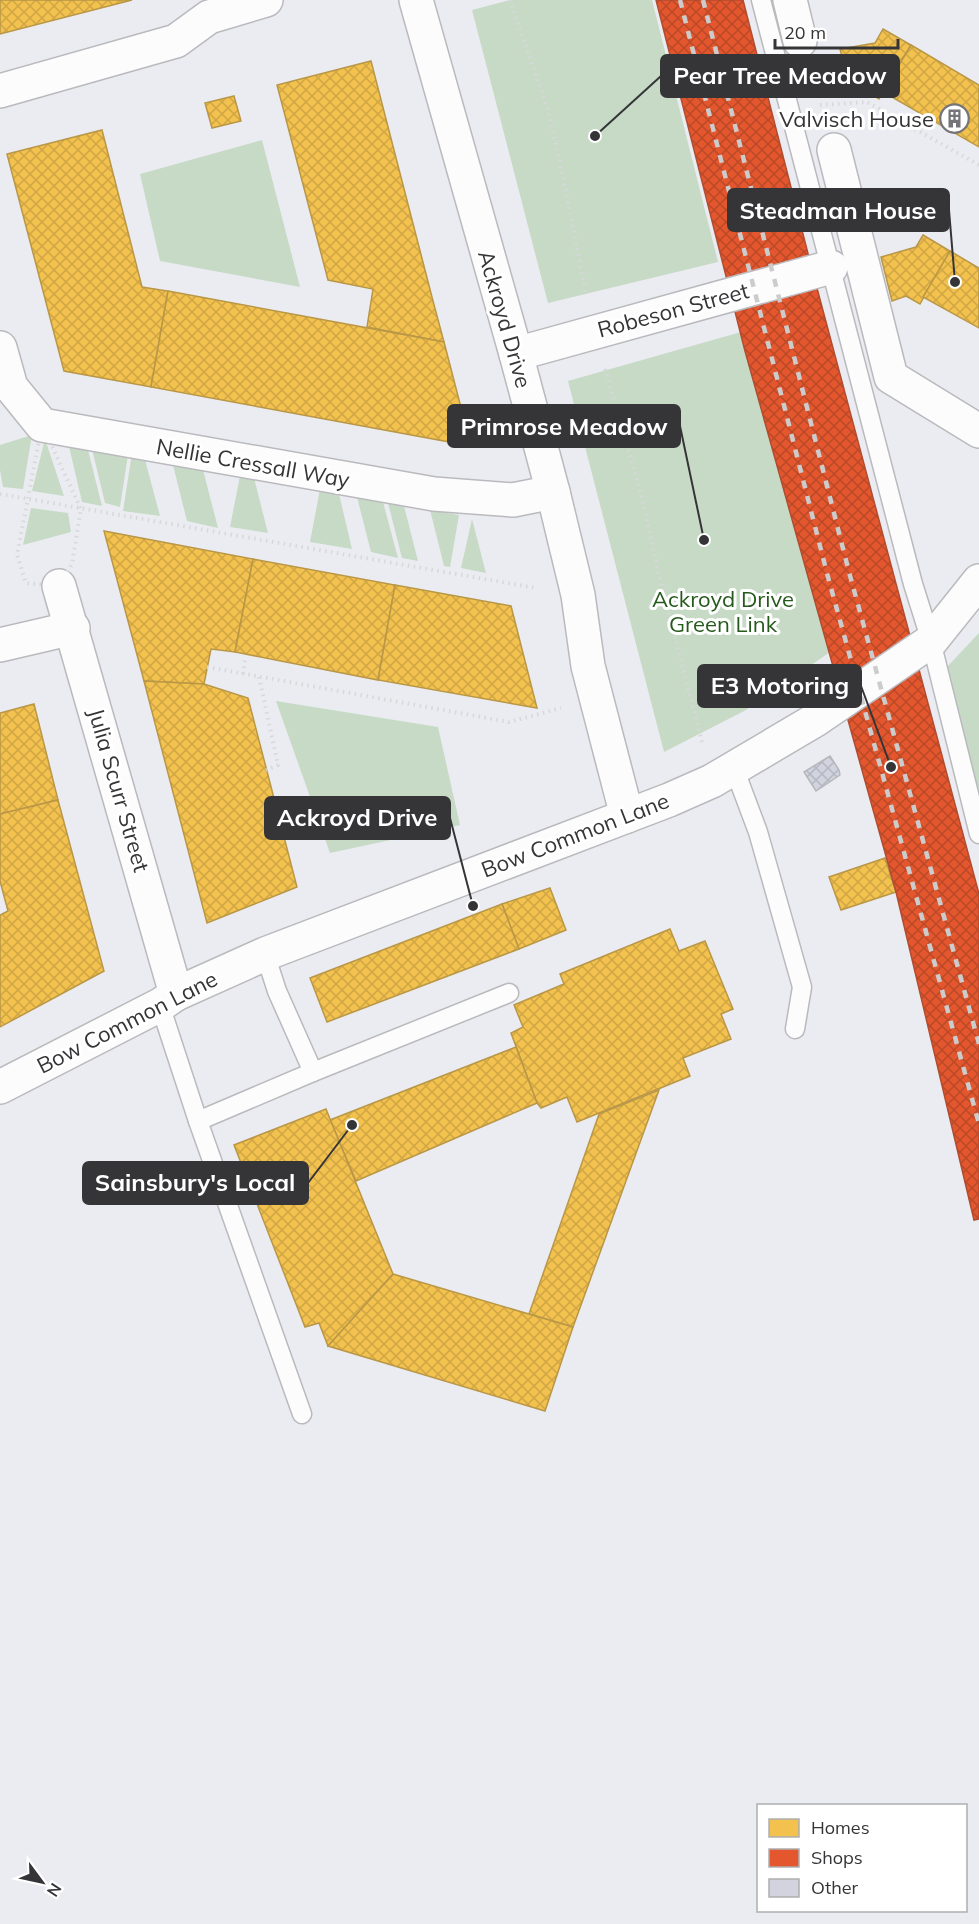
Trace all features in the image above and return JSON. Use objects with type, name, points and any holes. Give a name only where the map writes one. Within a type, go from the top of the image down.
[{"type":"street","points":[[0,91],[176,41],[209,17],[266,0]]},
{"type":"street","name":"Ackroyd Drive","points":[[416,0],[553,492],[578,595],[588,666],[627,816]]},
{"type":"street","points":[[790,0],[800,41]]},
{"type":"street","points":[[834,150],[891,377],[979,431]]},
{"type":"street","name":"Robeson Street","points":[[516,354],[831,267]]},
{"type":"street","points":[[0,348],[11,387],[42,424]]},
{"type":"street","name":"Nellie Cressall Way","points":[[42,424],[434,494],[513,500],[553,492]]},
{"type":"street","name":"Bow Common Lane","points":[[0,1087],[168,1000],[265,954],[627,816],[723,774],[817,719],[931,641],[979,581]]},
{"type":"street","name":"Julia Scurr Street","points":[[59,586],[73,628],[168,1000]]},
{"type":"street","points":[[0,645],[73,628]]},
{"type":"lane","points":[[761,0],[913,584],[931,641],[979,834]]},
{"type":"lane","points":[[723,774],[758,832],[802,987],[795,1029]]},
{"type":"lane","points":[[265,954],[277,990],[313,1072]]},
{"type":"lane","points":[[198,1121],[509,993]]},
{"type":"lane","points":[[168,1000],[198,1121],[302,1414]]},
{"type":"path","points":[[510,0],[547,107],[595,332],[639,486],[661,583],[723,774]]},
{"type":"path","points":[[820,105],[867,102],[979,165]]},
{"type":"path","points":[[42,424],[81,509],[72,564],[59,586],[26,583],[17,555],[42,424]]},
{"type":"path","points":[[0,494],[578,595]]},
{"type":"path","points":[[243,674],[245,660]]},
{"type":"path","points":[[207,667],[509,722],[597,699]]},
{"type":"path","points":[[260,677],[278,765],[266,770]]},
{"type":"green space","points":[[510,0],[652,0],[718,262],[548,303],[472,10]]},
{"type":"green space","points":[[262,140],[300,287],[160,261],[140,174]]},
{"type":"green space","name":"Ackroyd Drive Green Link","points":[[741,332],[830,652],[746,710],[664,752],[568,381]]},
{"type":"green space","points":[[32,435],[23,489],[3,487],[0,445]]},
{"type":"green space","points":[[45,439],[64,496],[32,491]]},
{"type":"green space","points":[[68,442],[87,446],[102,506],[82,502]]},
{"type":"green space","points":[[92,449],[128,455],[120,507],[105,503]]},
{"type":"green space","points":[[132,453],[144,456],[160,516],[123,511]]},
{"type":"green space","points":[[172,461],[202,466],[218,528],[187,521]]},
{"type":"green space","points":[[240,476],[254,478],[268,533],[230,527]]},
{"type":"green space","points":[[320,489],[339,494],[352,549],[310,542]]},
{"type":"green space","points":[[357,497],[383,502],[398,558],[371,552]]},
{"type":"green space","points":[[388,503],[404,506],[418,561],[402,558]]},
{"type":"green space","points":[[31,508],[68,513],[71,532],[23,545]]},
{"type":"green space","points":[[430,510],[459,515],[450,567],[444,566]]},
{"type":"green space","points":[[472,519],[486,573],[461,568]]},
{"type":"green space","points":[[979,633],[979,796],[947,667]]},
{"type":"green space","points":[[276,701],[438,727],[460,825],[330,853]]},
{"type":"building: Homes","points":[[0,0],[132,0],[0,34]]},
{"type":"building: Homes","points":[[883,29],[911,45],[879,99],[866,91],[852,94],[840,49],[875,43]]},
{"type":"building: Homes","name":"Valvisch House","points":[[911,45],[979,85],[979,147],[883,92]]},
{"type":"building: Homes","points":[[371,61],[444,342],[367,327],[373,289],[328,280],[277,85]]},
{"type":"building: Homes","points":[[234,96],[241,121],[212,128],[205,103]]},
{"type":"building: Homes","points":[[102,130],[142,287],[168,291],[151,387],[64,371],[7,154]]},
{"type":"building: Homes","points":[[923,235],[950,251],[920,304],[906,296],[892,301],[881,257],[916,247]]},
{"type":"building: Homes","points":[[950,251],[979,268],[979,328],[923,297]]},
{"type":"building: Homes","points":[[168,291],[444,342],[471,446],[151,387]]},
{"type":"building: Homes","points":[[104,531],[253,559],[235,652],[211,649],[204,684],[144,681]]},
{"type":"building: Homes","points":[[253,559],[395,585],[378,680],[235,652]]},
{"type":"building: Homes","points":[[395,585],[511,606],[537,708],[378,680]]},
{"type":"building: Homes","points":[[144,681],[204,684],[248,698],[297,887],[207,923]]},
{"type":"building: Homes","points":[[34,704],[58,800],[0,814],[0,713]]},
{"type":"building: Homes","points":[[58,800],[104,971],[0,1027],[0,915],[8,911],[0,881],[0,814]]},
{"type":"building: Homes","points":[[885,858],[896,892],[841,910],[829,877]]},
{"type":"building: Homes","points":[[550,888],[566,930],[519,949],[502,904]]},
{"type":"building: Homes","points":[[502,904],[519,949],[327,1022],[310,978]]},
{"type":"building: Homes","points":[[670,929],[679,951],[705,941],[733,1009],[721,1014],[731,1039],[683,1058],[690,1076],[577,1122],[567,1097],[541,1108],[537,1103],[511,1033],[523,1027],[514,1005],[564,984],[560,974]]},
{"type":"building: Homes","points":[[516,1047],[537,1103],[356,1181],[330,1120]]},
{"type":"building: Homes","points":[[659,1090],[573,1327],[529,1314],[599,1114]]},
{"type":"building: Homes","points":[[326,1109],[393,1274],[328,1346],[319,1323],[305,1327],[234,1145]]},
{"type":"building: Homes","points":[[393,1274],[573,1327],[545,1411],[328,1346]]},
{"type":"building: Shops","points":[[656,0],[743,0],[814,277],[979,894],[979,1219],[974,1220],[896,892],[745,351]]},
{"type":"building: Other","points":[[830,756],[840,775],[816,791],[804,772]]},
{"type":"railway","points":[[680,0],[828,577],[979,1124]]},
{"type":"railway","points":[[703,0],[849,572],[979,1044]]},
{"type":"place","name":"Valvisch House","points":[[955,119]]},
{"type":"place","name":"Pear Tree Meadow","points":[[595,136]]},
{"type":"place","name":"Steadman House","points":[[955,282]]},
{"type":"place","name":"Primrose Meadow","points":[[704,540]]},
{"type":"place","name":"E3 Motoring","points":[[891,767]]},
{"type":"place","name":"Ackroyd Drive","points":[[473,906]]},
{"type":"place","name":"Sainsbury's Local","points":[[352,1125]]}]
